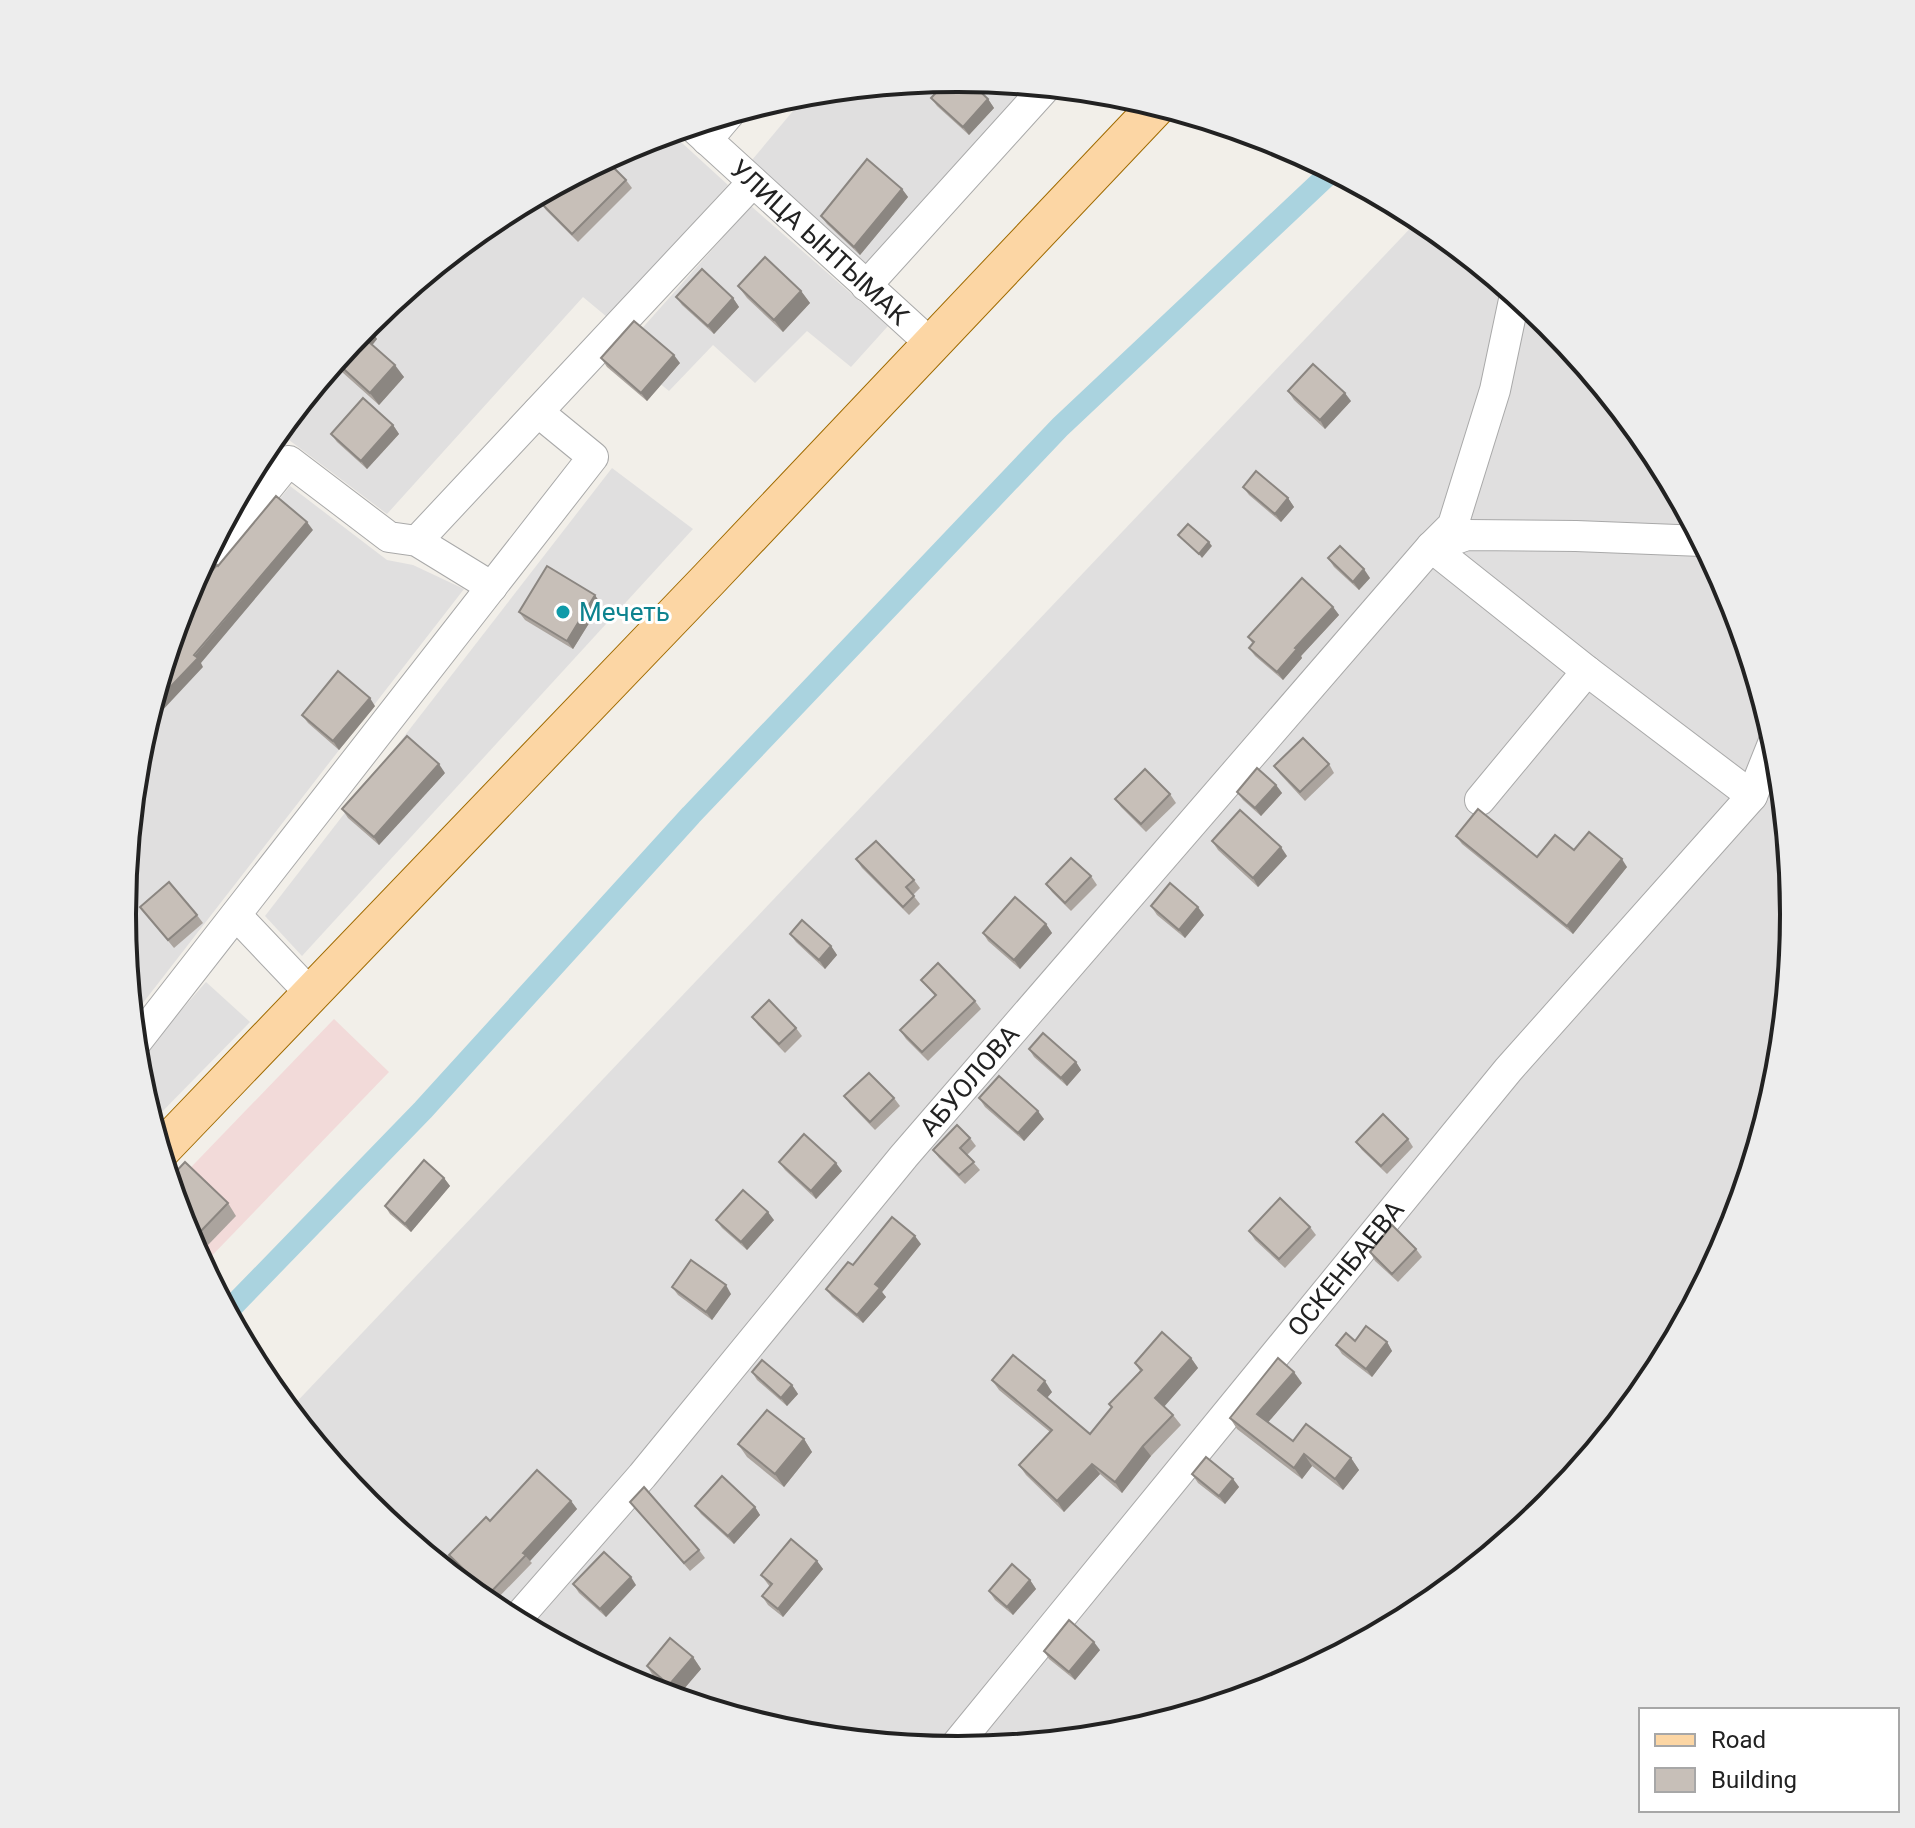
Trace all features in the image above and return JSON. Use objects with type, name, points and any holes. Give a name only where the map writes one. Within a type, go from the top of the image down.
[{"type":"main road","points":[[168,1142],[1148,115]]},
{"type":"street","points":[[866,286],[1037,96]]},
{"type":"street","name":"УЛИЦА ЫНТЫМАК","points":[[701,134],[931,344]]},
{"type":"street","points":[[417,541],[753,182]]},
{"type":"street","name":"АБУОЛОВА","points":[[523,1611],[642,1476],[904,1156],[1453,525],[1495,390],[1512,308]]},
{"type":"street","points":[[145,1032],[593,457],[538,412]]},
{"type":"street","points":[[226,538],[289,461],[389,537],[417,541],[492,587]]},
{"type":"street","points":[[1431,547],[1467,535],[1690,541]]},
{"type":"street","points":[[1431,547],[1752,796]]},
{"type":"street","points":[[1480,800],[1587,671]]},
{"type":"street","name":"ОСКЕНБАЕВА","points":[[964,1736],[1508,1070],[1752,796],[1765,763]]},
{"type":"street","points":[[236,915],[311,994]]},
{"type":"shaded area","points":[[904,94],[1019,95],[865,266],[752,160],[795,108]]},
{"type":"shaded area","points":[[680,141],[728,185],[607,317],[583,297],[387,514],[289,440],[271,462],[339,372],[376,333],[457,262],[547,202],[594,177]]},
{"type":"shaded area","points":[[751,206],[888,326],[851,367],[807,331],[755,383],[713,345],[669,391],[621,352]]},
{"type":"shaded area","points":[[1410,229],[1458,262],[1539,333],[1610,414],[1641,457],[1695,550],[1736,650],[1751,701],[1764,754],[1778,860],[1778,968],[1772,1021],[1764,1074],[1736,1178],[1695,1278],[1669,1325],[1641,1371],[1576,1456],[1539,1495],[1458,1566],[1368,1626],[1321,1651],[1222,1692],[1170,1708],[1065,1729],[1011,1734],[958,1736],[850,1729],[745,1708],[693,1692],[594,1651],[546,1626],[457,1566],[416,1532],[339,1456],[296,1402]]},
{"type":"shaded area","points":[[612,468],[693,529],[302,956],[265,916]]},
{"type":"shaded area","points":[[290,486],[387,560],[413,565],[464,589],[141,1005],[136,914],[137,860],[143,807],[151,754],[164,701],[196,604]]},
{"type":"shaded area","points":[[206,982],[250,1022],[161,1113],[147,1049]]},
{"type":"shaded area","points":[[334,1019],[389,1072],[211,1257],[179,1179]]},
{"type":"building","points":[[958,92],[982,93],[988,99],[963,127],[931,98],[936,93]]},
{"type":"building","points":[[867,159],[902,189],[854,247],[821,216]]},
{"type":"building","points":[[614,168],[626,180],[572,234],[543,205]]},
{"type":"building","points":[[765,257],[801,291],[774,320],[738,286]]},
{"type":"building","points":[[702,269],[733,298],[708,326],[676,297]]},
{"type":"building","points":[[634,321],[674,355],[641,393],[601,358]]},
{"type":"building","points":[[368,341],[395,365],[370,393],[343,368]]},
{"type":"building","points":[[1313,364],[1345,393],[1320,420],[1288,391]]},
{"type":"building","points":[[363,398],[393,425],[361,461],[331,434]]},
{"type":"building","points":[[1256,471],[1288,498],[1275,514],[1243,487]]},
{"type":"building","points":[[276,496],[307,522],[194,655],[198,658],[167,690],[198,599],[209,574]]},
{"type":"building","points":[[1188,524],[1209,542],[1199,554],[1178,535]]},
{"type":"building","points":[[1340,546],[1364,569],[1353,582],[1328,558]]},
{"type":"building","name":"Мечеть","points":[[547,566],[595,595],[567,641],[519,612]]},
{"type":"building","points":[[1302,578],[1333,607],[1277,672],[1249,648],[1254,642],[1248,637]]},
{"type":"building","points":[[338,671],[370,698],[333,741],[302,715]]},
{"type":"building","points":[[407,736],[439,764],[374,837],[342,809]]},
{"type":"building","points":[[1303,738],[1329,764],[1300,792],[1274,766]]},
{"type":"building","points":[[1257,768],[1276,785],[1255,808],[1237,792]]},
{"type":"building","points":[[1145,769],[1170,794],[1141,824],[1115,799]]},
{"type":"building","points":[[1478,809],[1537,857],[1555,835],[1574,850],[1589,832],[1622,859],[1567,926],[1456,836]]},
{"type":"building","points":[[1240,810],[1281,847],[1253,878],[1212,841]]},
{"type":"building","points":[[876,841],[914,880],[906,887],[914,896],[903,907],[856,859]]},
{"type":"building","points":[[1071,858],[1091,876],[1065,903],[1046,884]]},
{"type":"building","points":[[169,882],[197,915],[168,940],[140,907]]},
{"type":"building","points":[[1170,883],[1198,907],[1179,930],[1151,906]]},
{"type":"building","points":[[1015,897],[1046,924],[1014,960],[983,933]]},
{"type":"building","points":[[802,920],[831,946],[819,960],[790,934]]},
{"type":"building","points":[[938,963],[975,1001],[922,1052],[900,1030],[936,995],[921,980]]},
{"type":"building","points":[[769,1000],[796,1028],[779,1044],[752,1017]]},
{"type":"building","points":[[1043,1033],[1076,1062],[1061,1078],[1029,1049]]},
{"type":"building","points":[[869,1073],[894,1098],[870,1122],[844,1096]]},
{"type":"building","points":[[999,1076],[1038,1111],[1018,1133],[979,1098]]},
{"type":"building","points":[[1383,1114],[1408,1139],[1381,1166],[1356,1142]]},
{"type":"building","points":[[957,1125],[970,1138],[960,1148],[974,1162],[959,1175],[933,1150]]},
{"type":"building","points":[[804,1134],[836,1163],[811,1191],[779,1162]]},
{"type":"building","points":[[424,1160],[444,1178],[405,1224],[385,1206]]},
{"type":"building","points":[[185,1162],[228,1203],[200,1232],[179,1178],[177,1171]]},
{"type":"building","points":[[743,1190],[768,1212],[741,1242],[716,1220]]},
{"type":"building","points":[[1280,1198],[1310,1227],[1279,1259],[1249,1231]]},
{"type":"building","points":[[892,1217],[915,1236],[875,1284],[880,1288],[857,1315],[826,1289],[848,1262],[853,1265]]},
{"type":"building","points":[[1392,1225],[1416,1249],[1392,1274],[1370,1252]]},
{"type":"building","points":[[691,1260],[726,1285],[706,1312],[672,1287]]},
{"type":"building","points":[[1366,1326],[1387,1342],[1366,1369],[1336,1345],[1346,1333],[1355,1341]]},
{"type":"building","points":[[1162,1332],[1191,1358],[1155,1398],[1173,1415],[1115,1482],[1092,1464],[1057,1501],[1019,1465],[1052,1430],[992,1380],[1013,1355],[1045,1381],[1038,1390],[1090,1434],[1112,1407],[1109,1404],[1142,1370],[1135,1363]]},
{"type":"building","points":[[1278,1358],[1294,1372],[1257,1414],[1293,1441],[1306,1424],[1351,1458],[1335,1479],[1304,1454],[1294,1468],[1230,1418]]},
{"type":"building","points":[[762,1360],[792,1385],[781,1398],[752,1372]]},
{"type":"building","points":[[767,1410],[804,1439],[775,1474],[738,1444]]},
{"type":"building","points":[[1206,1457],[1233,1479],[1219,1496],[1192,1474]]},
{"type":"building","points":[[537,1470],[571,1501],[492,1591],[449,1555],[486,1517],[490,1521]]},
{"type":"building","points":[[722,1476],[755,1507],[728,1536],[695,1506]]},
{"type":"building","points":[[644,1487],[699,1550],[684,1563],[630,1502]]},
{"type":"building","points":[[791,1539],[817,1561],[778,1609],[762,1596],[772,1584],[761,1575]]},
{"type":"building","points":[[604,1552],[631,1577],[600,1609],[573,1584]]},
{"type":"building","points":[[1012,1564],[1030,1580],[1007,1607],[989,1591]]},
{"type":"building","points":[[1069,1620],[1094,1642],[1069,1672],[1044,1651]]},
{"type":"building","points":[[670,1638],[693,1657],[670,1683],[647,1666]]},
{"type":"waterway","points":[[235,1304],[423,1110],[691,815],[1060,427],[1324,179]]},
{"type":"place","name":"Мечеть","points":[[563,612]]}]
